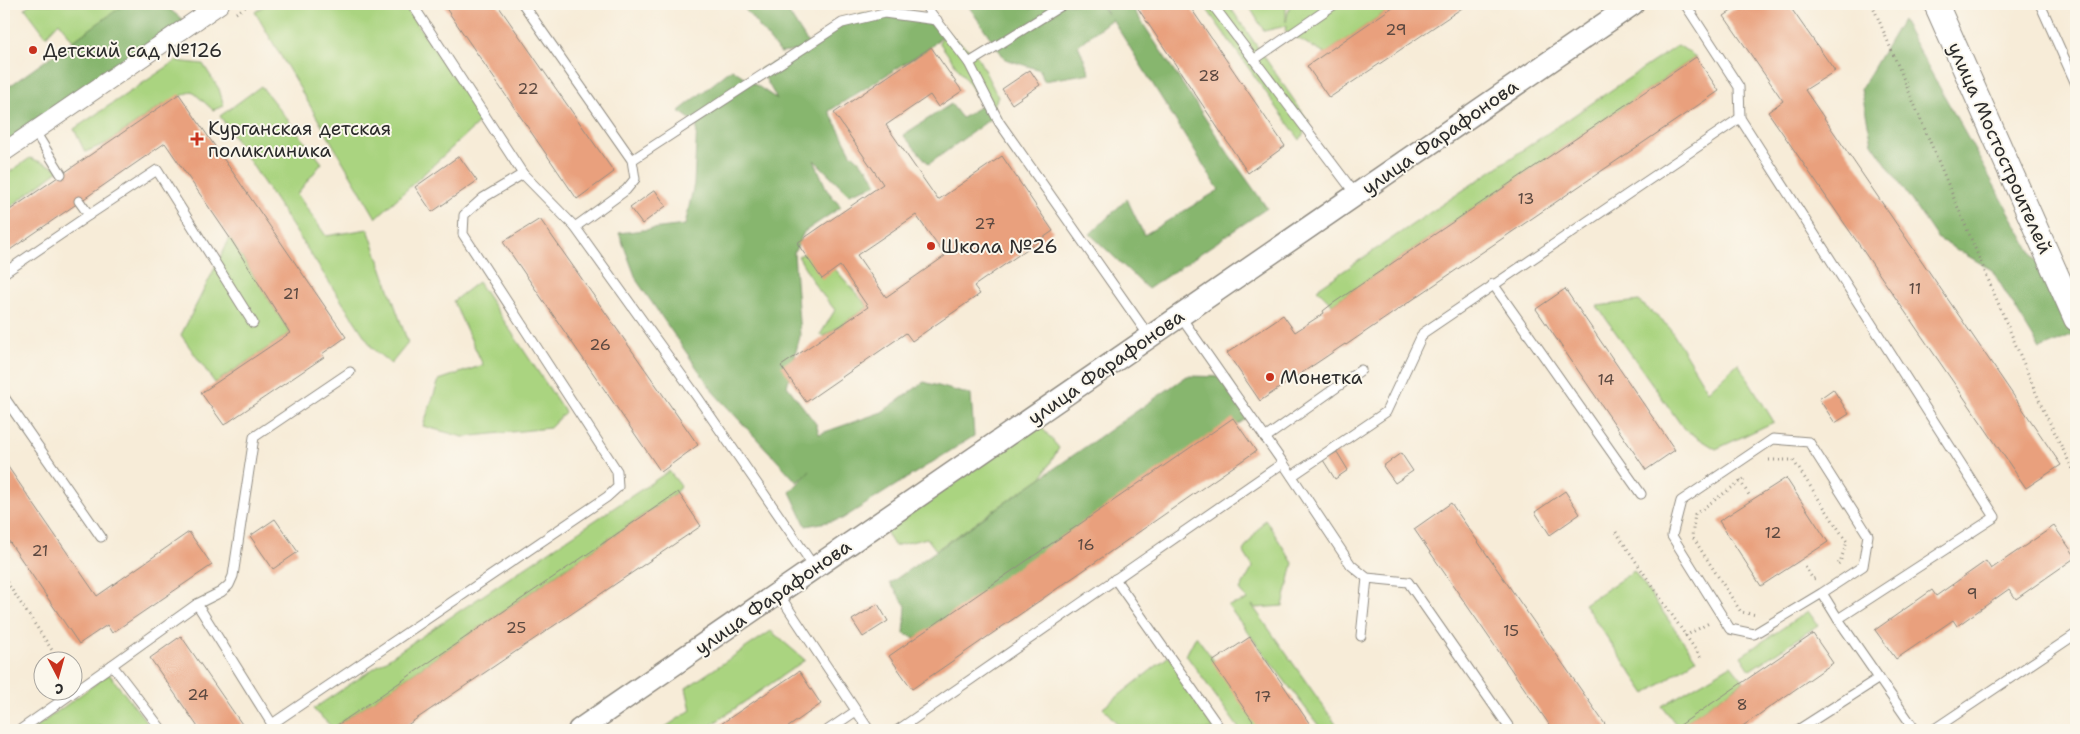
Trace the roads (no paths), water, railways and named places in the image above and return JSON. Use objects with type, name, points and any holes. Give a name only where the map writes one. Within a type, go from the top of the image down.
[{"type":"main road","name":"улица Мостостроителей","points":[[1936,4],[2076,319]]},
{"type":"street","points":[[4,152],[200,9],[220,4]]},
{"type":"street","name":"улица Фарафонова","points":[[579,730],[1633,4]]},
{"type":"lane","points":[[412,4],[523,174],[575,228],[698,398],[815,568]]},
{"type":"lane","points":[[523,4],[632,160],[635,178],[626,190],[575,228]]},
{"type":"lane","points":[[924,4],[969,62],[999,122],[1150,337]]},
{"type":"lane","points":[[969,62],[1064,4]]},
{"type":"lane","points":[[1212,4],[1356,195]]},
{"type":"lane","points":[[1255,59],[1335,4]]},
{"type":"lane","points":[[1685,4],[1739,87],[1740,118],[1995,517],[1838,619]]},
{"type":"lane","points":[[2040,4],[2076,84]]},
{"type":"lane","points":[[632,160],[842,23],[884,13],[936,20]]},
{"type":"lane","points":[[1292,476],[1386,412],[1423,333],[1492,284],[1740,118]]},
{"type":"lane","points":[[34,130],[61,174]]},
{"type":"lane","points":[[4,273],[158,170],[253,323]]},
{"type":"lane","points":[[197,604],[274,727],[607,497],[618,487],[617,471],[463,234],[464,215],[483,198],[523,174]]},
{"type":"lane","points":[[79,202],[89,215]]},
{"type":"lane","points":[[1492,284],[1641,494]]},
{"type":"lane","points":[[1180,316],[1266,438],[1351,565],[1368,578],[1408,582],[1511,730]]},
{"type":"lane","points":[[1266,438],[1361,370]]},
{"type":"lane","points":[[20,730],[197,604],[221,592],[229,585],[233,576],[254,437],[350,372]]},
{"type":"lane","points":[[5,403],[101,537]]},
{"type":"lane","points":[[1773,439],[1809,442],[1868,535],[1863,566],[1822,594],[1754,634],[1730,629],[1672,536],[1681,501],[1773,439]]},
{"type":"lane","points":[[898,730],[1283,463]]},
{"type":"lane","points":[[1361,636],[1368,578]]},
{"type":"lane","points":[[1116,579],[1221,730]]},
{"type":"lane","points":[[778,593],[869,730]]},
{"type":"lane","points":[[1822,594],[1915,730]]},
{"type":"lane","points":[[1933,730],[2076,634]]},
{"type":"lane","points":[[112,665],[162,730]]},
{"type":"lane","points":[[1798,730],[1879,678]]},
{"type":"lane","points":[[828,730],[856,711]]},
{"type":"place","name":"Детский сад №126","points":[[33,50]]},
{"type":"place","name":"Курганская детская поликлиника","points":[[197,139]]},
{"type":"place","name":"Школа №26","points":[[931,246]]},
{"type":"place","name":"Монетка","points":[[1270,377]]}]
